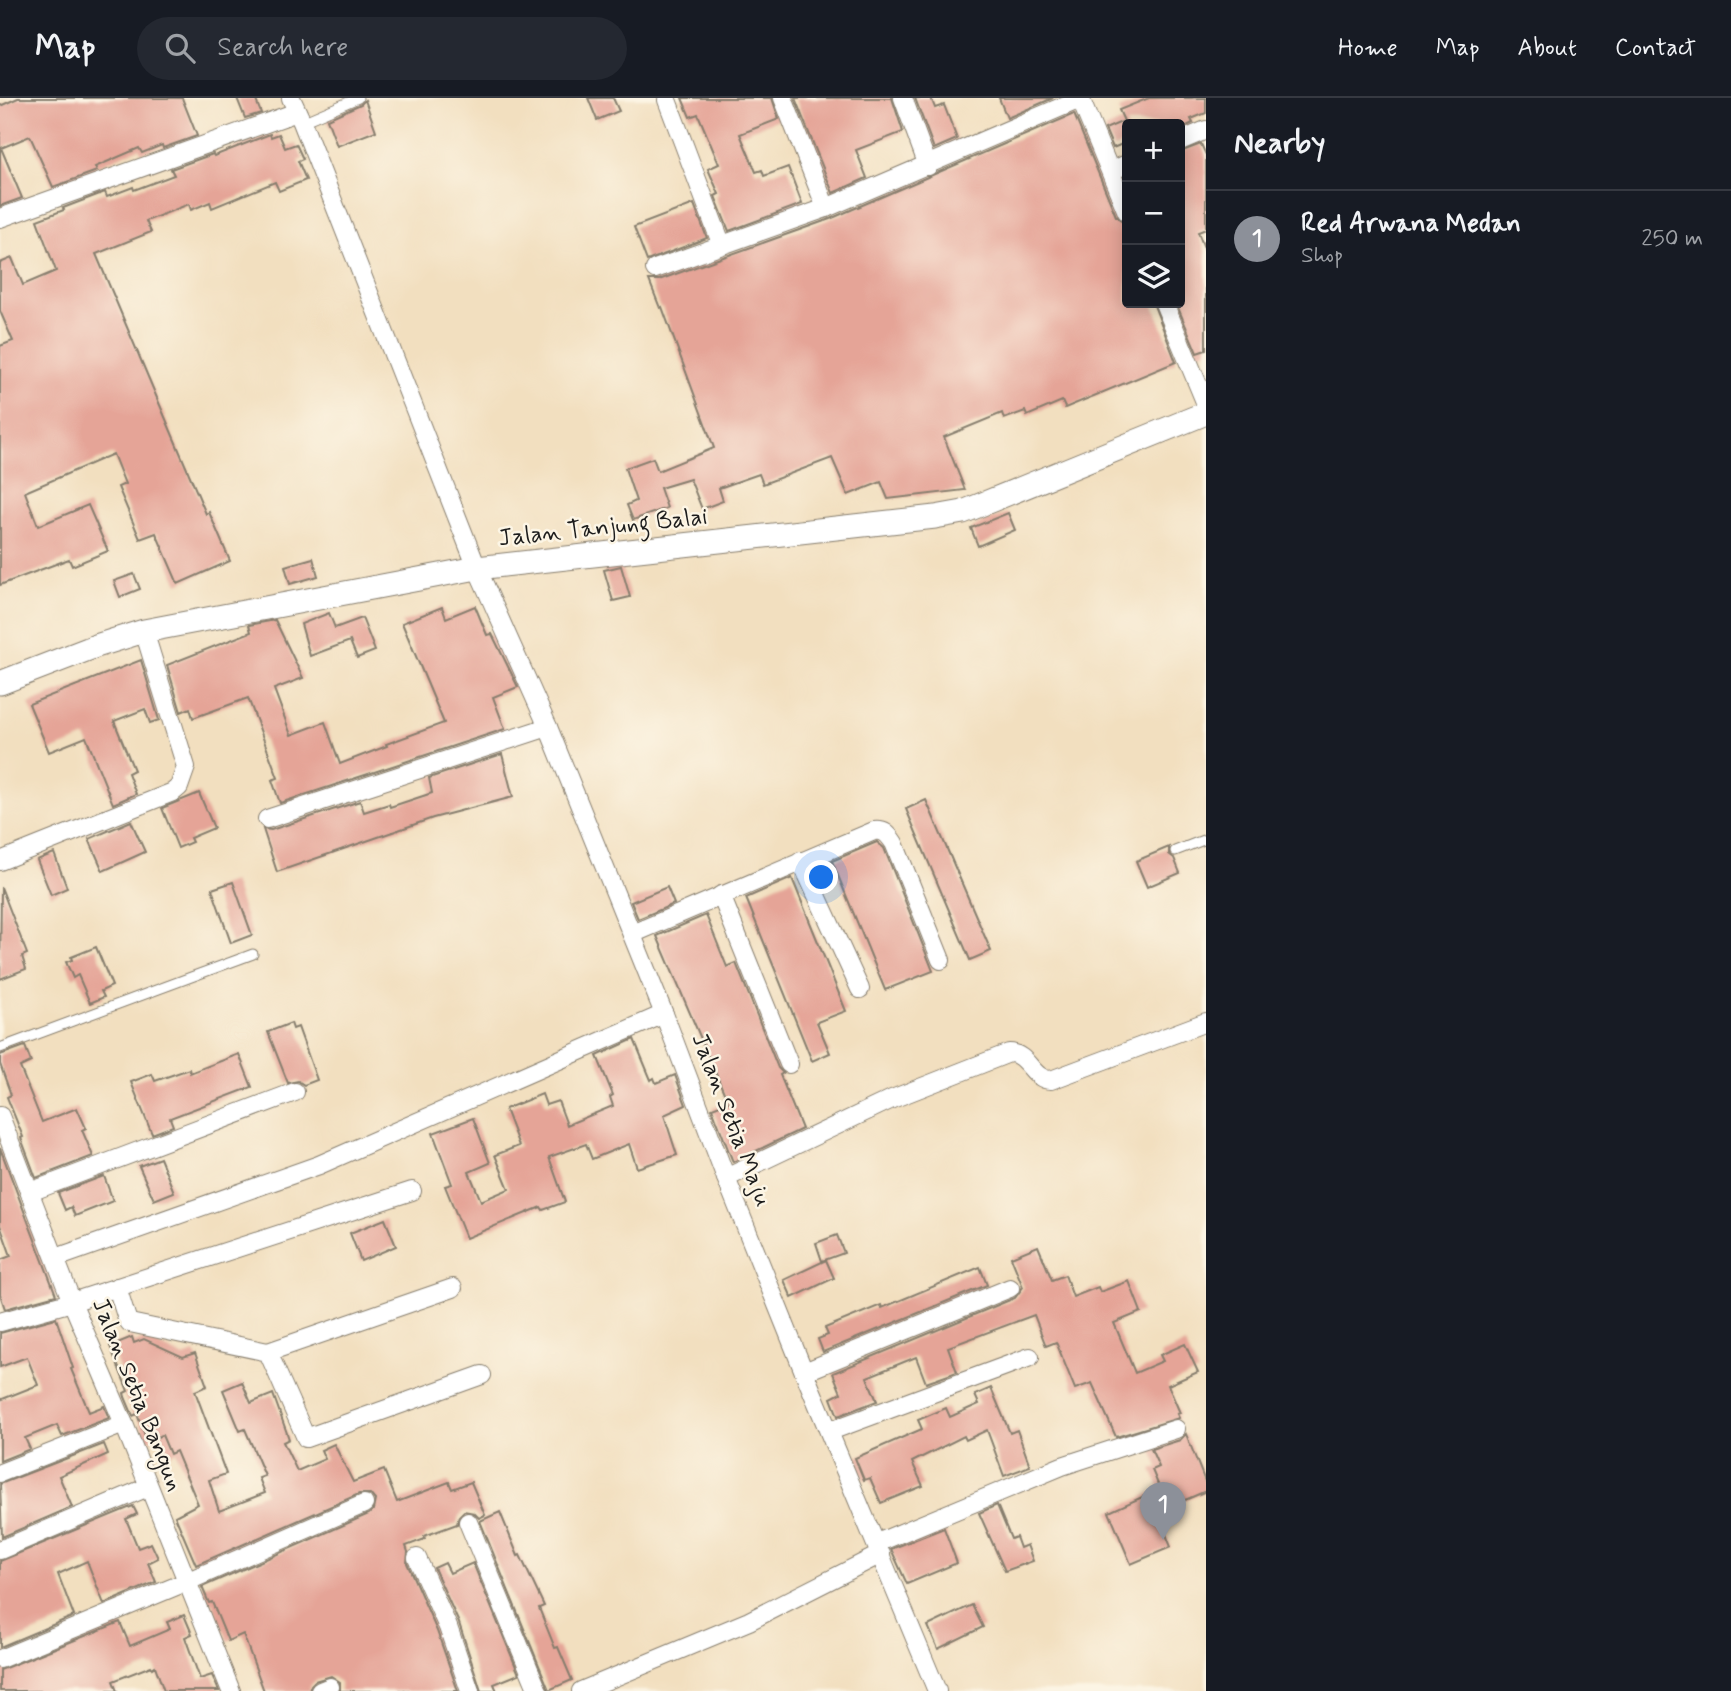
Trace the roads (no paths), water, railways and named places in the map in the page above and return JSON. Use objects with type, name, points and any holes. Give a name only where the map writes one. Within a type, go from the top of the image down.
[{"type":"street","points":[[782,98],[825,208]]},
{"type":"street","points":[[903,98],[928,166]]},
{"type":"street","points":[[655,269],[721,243],[825,208],[928,166],[1080,98],[1119,168]]},
{"type":"street","points":[[667,100],[721,243]]},
{"type":"street","points":[[0,218],[297,111]]},
{"type":"street","name":"Jalan Setia Maju","points":[[297,111],[477,568],[548,727],[804,1372],[937,1691]]},
{"type":"street","points":[[1185,139],[1206,130]]},
{"type":"street","points":[[1166,308],[1206,404]]},
{"type":"street","name":"Jalan Tanjung Balai","points":[[0,683],[96,646],[144,631],[477,568],[963,512],[1206,413]]},
{"type":"street","points":[[0,861],[163,796],[179,787],[186,767],[144,631]]},
{"type":"street","points":[[267,819],[548,727]]},
{"type":"street","points":[[632,934],[874,831],[887,833],[894,842],[941,960]]},
{"type":"street","points":[[801,861],[860,989]]},
{"type":"street","points":[[721,895],[789,1064]]},
{"type":"street","points":[[56,1258],[319,1165],[664,1014]]},
{"type":"street","points":[[726,1178],[892,1099],[1009,1053],[1020,1056],[1041,1077],[1051,1080],[1206,1022]]},
{"type":"street","points":[[30,1192],[295,1092]]},
{"type":"street","name":"Jalan Setia Bangun","points":[[0,1116],[72,1302],[231,1691]]},
{"type":"street","points":[[0,1322],[72,1302],[412,1191]]},
{"type":"street","points":[[117,1287],[127,1320],[131,1323],[268,1352],[453,1288]]},
{"type":"street","points":[[804,1372],[1010,1288]]},
{"type":"street","points":[[268,1352],[306,1438],[482,1375]]},
{"type":"street","points":[[830,1431],[1030,1357]]},
{"type":"street","points":[[0,1473],[124,1424]]},
{"type":"street","points":[[581,1691],[749,1621],[879,1549],[1062,1466],[1176,1429]]},
{"type":"street","points":[[0,1550],[148,1487]]},
{"type":"street","points":[[0,1659],[364,1504]]},
{"type":"street","points":[[468,1522],[538,1691]]},
{"type":"street","points":[[417,1558],[448,1627],[470,1691]]},
{"type":"lane","points":[[297,111],[358,98]]},
{"type":"lane","points":[[1175,850],[1206,839]]},
{"type":"lane","points":[[0,1048],[253,954]]},
{"type":"place","name":"Red Arwana Medan","points":[[1163,1540]]}]
